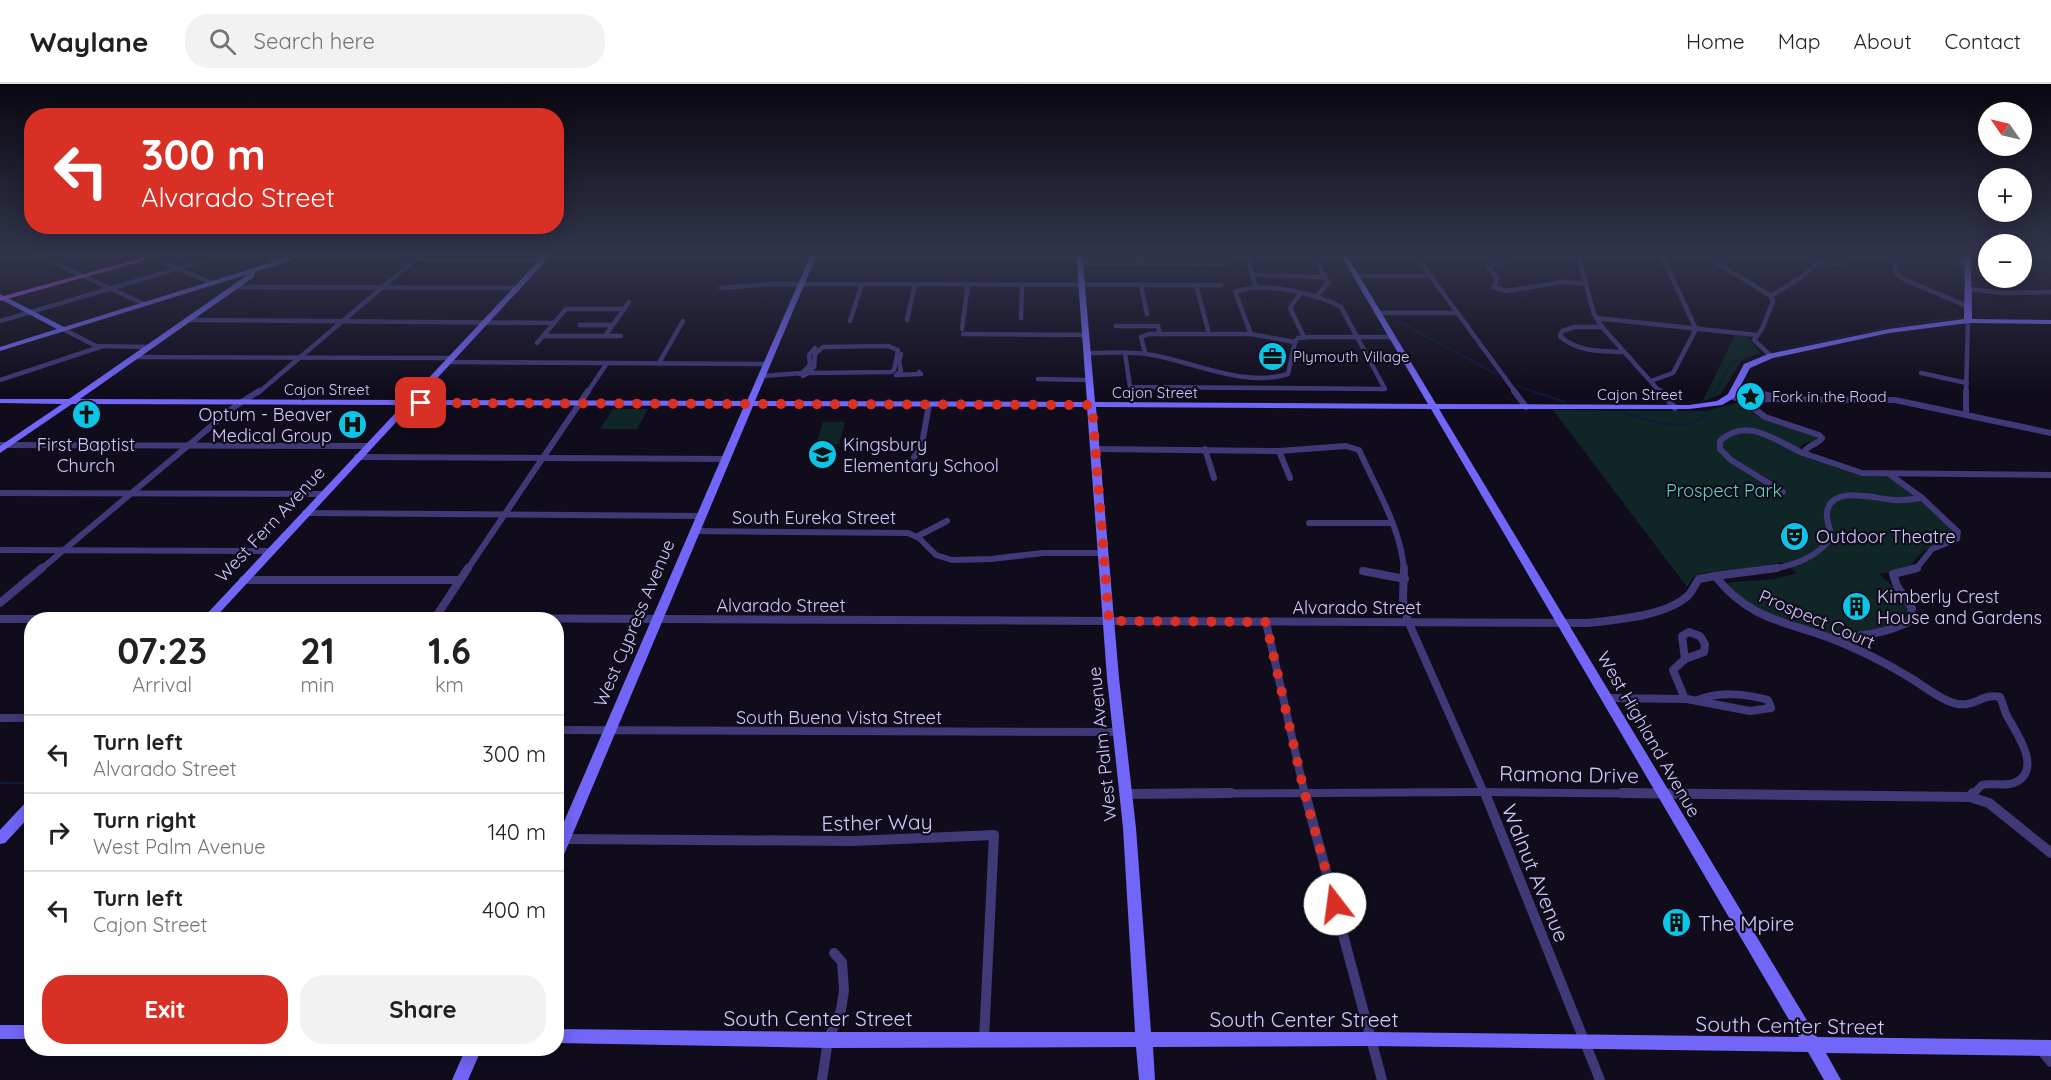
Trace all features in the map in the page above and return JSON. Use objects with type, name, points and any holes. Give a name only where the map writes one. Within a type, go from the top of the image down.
[{"type":"street","points":[[4,298],[94,346],[148,347]]},
{"type":"street","points":[[0,321],[76,298]]},
{"type":"street","points":[[133,298],[144,304]]},
{"type":"street","points":[[0,349],[163,298]]},
{"type":"street","points":[[2,447],[220,298]]},
{"type":"street","points":[[0,603],[133,494],[234,407],[300,357],[369,298]]},
{"type":"street","name":"West Fern Avenue","points":[[213,612],[508,298]]},
{"type":"street","name":"West Cypress Avenue","points":[[564,830],[763,377],[795,298]]},
{"type":"street","points":[[850,321],[857,298]]},
{"type":"street","points":[[907,320],[912,298]]},
{"type":"street","points":[[966,298],[963,332],[1086,335]]},
{"type":"street","points":[[1021,318],[1022,298]]},
{"type":"street","name":"West Palm Avenue","points":[[1083,298],[1113,678],[1121,732],[1147,1080]]},
{"type":"street","points":[[1143,298],[1146,314]]},
{"type":"street","points":[[1200,298],[1208,330]]},
{"type":"street","points":[[1237,298],[1251,334]]},
{"type":"street","points":[[1297,298],[1290,308],[1304,337]]},
{"type":"street","points":[[1125,353],[1130,387],[1385,389],[1341,307],[1320,298]]},
{"type":"street","name":"West Highland Avenue","points":[[1369,298],[1833,1080]]},
{"type":"street","points":[[1447,298],[1526,407]]},
{"type":"street","points":[[1591,298],[1596,318],[1602,327],[1622,352],[1675,408]]},
{"type":"street","points":[[1682,298],[1696,329]]},
{"type":"street","points":[[1771,356],[1754,340],[1762,329],[1772,306],[1772,298]]},
{"type":"street","points":[[1949,298],[1969,307]]},
{"type":"street","points":[[1966,414],[1969,298]]},
{"type":"street","points":[[605,336],[629,302]]},
{"type":"street","points":[[537,343],[566,309],[624,309]]},
{"type":"street","points":[[1378,313],[1458,313]]},
{"type":"street","points":[[1596,318],[1757,335]]},
{"type":"street","points":[[189,320],[554,323]]},
{"type":"street","points":[[658,363],[683,321]]},
{"type":"street","points":[[1803,453],[1809,445],[1819,442],[1822,438],[1765,417],[1733,393],[1747,366],[1771,356],[1889,331],[1968,321],[2051,322]]},
{"type":"street","points":[[579,325],[612,325]]},
{"type":"street","points":[[1116,326],[1158,326],[1160,334]]},
{"type":"street","points":[[1602,327],[1567,329],[1562,331],[1560,336],[1565,342],[1579,347],[1622,352]]},
{"type":"street","points":[[1651,381],[1673,373],[1696,329]]},
{"type":"street","points":[[1144,353],[1142,335],[1251,334],[1295,342],[1304,337],[1393,337]]},
{"type":"street","points":[[543,336],[621,336]]},
{"type":"street","points":[[1087,353],[1144,353],[1201,368],[1273,378],[1286,376],[1295,342]]},
{"type":"street","points":[[802,375],[810,365],[809,355],[813,349],[831,343],[900,346],[903,349],[896,373]]},
{"type":"street","points":[[811,373],[817,351],[832,345],[896,347],[898,350],[894,361],[896,373]]},
{"type":"street","points":[[0,380],[103,346]]},
{"type":"street","points":[[135,357],[300,357],[768,364]]},
{"type":"street","points":[[439,612],[504,514],[546,457],[607,363]]},
{"type":"street","points":[[802,375],[811,373],[896,373]]},
{"type":"street","points":[[763,377],[896,373]]},
{"type":"street","points":[[1921,373],[1967,383]]},
{"type":"street","points":[[1235,374],[1237,388]]},
{"type":"street","points":[[1038,379],[1089,380]]},
{"type":"street","name":"Cajon Street","points":[[0,401],[1675,408],[1719,403],[1733,393],[1750,400],[1881,399],[1966,414],[2051,434]]},
{"type":"street","points":[[914,457],[921,448],[929,405]]},
{"type":"street","points":[[1783,492],[1731,460],[1720,448],[1720,441],[1732,431],[1751,430],[1765,434],[1803,453],[1853,471],[1889,474],[2051,475]]},
{"type":"street","points":[[2,447],[367,446]]},
{"type":"street","name":"Walnut Avenue","points":[[1279,451],[1353,447],[1359,450],[1392,523],[1403,556],[1405,579],[1403,600],[1408,621],[1484,792],[1600,1080]]},
{"type":"street","points":[[1095,449],[1279,451],[1290,478]]},
{"type":"street","points":[[1205,449],[1214,478]]},
{"type":"street","points":[[357,457],[726,459]]},
{"type":"street","points":[[1824,636],[1853,636],[1905,624],[1912,618],[1912,606],[1894,582],[1893,574],[1916,569],[1928,552],[1957,539],[1958,535],[1951,525],[1922,498],[1889,474]]},
{"type":"street","points":[[0,493],[322,494]]},
{"type":"street","points":[[1563,623],[1598,622],[1670,606],[1689,596],[1699,579],[1770,570],[1802,561],[1824,548],[1832,536],[1826,514],[1827,508],[1835,499],[1853,495],[1894,500],[1922,498]]},
{"type":"street","points":[[305,513],[701,516]]},
{"type":"street","points":[[918,536],[947,520]]},
{"type":"street","points":[[1309,523],[1392,523]]},
{"type":"street","name":"South Eureka Street","points":[[694,531],[903,532],[918,536],[938,556],[949,559],[990,559],[1046,553],[1104,553]]},
{"type":"street","points":[[0,550],[270,551]]},
{"type":"street","points":[[1363,571],[1405,579]]},
{"type":"street","name":"Prospect Court","points":[[1715,576],[1731,596],[1762,615],[1792,628],[1824,636],[1890,666],[1955,704],[1974,705],[1992,696],[2000,697]]},
{"type":"street","points":[[243,580],[460,580]]},
{"type":"street","name":"Alvarado Street","points":[[564,619],[1563,623]]},
{"type":"street","name":"Alvarado Street","points":[[0,620],[24,620]]},
{"type":"street","points":[[1266,622],[1304,791],[1382,1080]]},
{"type":"street","points":[[1685,659],[1673,670],[1673,675],[1685,699]]},
{"type":"street","points":[[1607,698],[1698,700],[1734,710],[1771,708],[1768,700],[1755,696],[1709,696],[1698,700]]},
{"type":"street","name":"Ramona Drive","points":[[1126,794],[1304,791],[1970,797],[1978,786],[2013,783],[2022,779],[2025,773],[2026,748],[2008,717],[2000,697]]},
{"type":"street","points":[[0,718],[24,718]]},
{"type":"street","name":"South Buena Vista Street","points":[[564,730],[1121,732]]},
{"type":"street","points":[[1970,797],[1989,803],[2051,853]]},
{"type":"street","points":[[2,836],[24,813]]},
{"type":"street","name":"Esther Way","points":[[564,839],[853,842],[994,836],[984,1039]]},
{"type":"street","points":[[822,1080],[828,1040],[841,1010],[844,990],[842,962],[834,953]]},
{"type":"street","points":[[0,1032],[24,1032]]},
{"type":"street","name":"South Center Street","points":[[564,1036],[828,1040],[1372,1040],[2045,1048]]},
{"type":"street","points":[[2045,1048],[2051,1062]]},
{"type":"street","points":[[460,1080],[470,1056]]},
{"type":"green space","points":[[1735,335],[1747,337],[1760,353],[1741,361],[1721,394],[1702,402]]},
{"type":"green space","name":"Prospect Park","points":[[1741,402],[1762,418],[1816,436],[1817,440],[1803,444],[1799,448],[1803,455],[1855,474],[1884,476],[1895,481],[1909,490],[1953,531],[1955,536],[1951,540],[1923,551],[1907,569],[1879,574],[1899,592],[1910,612],[1906,621],[1858,633],[1833,634],[1809,631],[1747,603],[1724,583],[1774,579],[1797,573],[1782,562],[1749,569],[1703,573],[1693,577],[1687,587],[1553,410],[1706,411]]},
{"type":"green space","points":[[613,409],[648,409],[637,429],[600,429]]},
{"type":"green space","points":[[823,422],[845,422],[839,444],[816,444]]},
{"type":"waterway","points":[[1394,319],[1498,375]]},
{"type":"waterway","points":[[1892,326],[1951,319]]},
{"type":"waterway","points":[[1862,333],[1888,327]]},
{"type":"waterway","points":[[1778,350],[1856,334]]},
{"type":"waterway","points":[[1715,393],[1731,363],[1739,359]]},
{"type":"waterway","points":[[1517,386],[1537,393]]},
{"type":"waterway","points":[[1532,391],[1565,402]]},
{"type":"waterway","points":[[1624,413],[1655,422],[1677,425],[1697,421],[1706,415]]},
{"type":"waterway","points":[[0,783],[24,783]]},
{"type":"place","name":"Plymouth Village","points":[[1272,356]]},
{"type":"place","name":"Fork in the Road","points":[[1751,396]]},
{"type":"place","name":"First Baptist Church","points":[[86,415]]},
{"type":"place","name":"Optum - Beaver Medical Group","points":[[353,424]]},
{"type":"place","name":"Kingsbury Elementary School","points":[[822,454]]},
{"type":"place","name":"Outdoor Theatre","points":[[1795,536]]},
{"type":"place","name":"Kimberly Crest House and Gardens","points":[[1856,606]]},
{"type":"place","name":"The Mpire","points":[[1677,923]]},
{"type":"route","points":[[421,403],[1092,405],[1109,621],[1266,622],[1304,791],[1335,904]]}]
